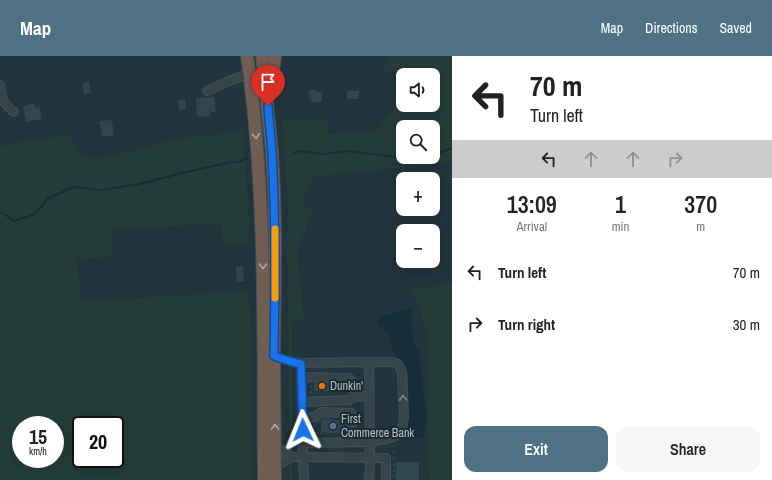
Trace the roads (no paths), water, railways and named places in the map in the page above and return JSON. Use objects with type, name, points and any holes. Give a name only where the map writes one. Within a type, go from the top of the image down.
[{"type":"highway","points":[[247,56],[259,165],[262,220],[264,480]]},
{"type":"highway","points":[[262,56],[272,153],[274,220],[275,480]]},
{"type":"highway","points":[[269,120],[271,82],[275,56]]},
{"type":"lane","points":[[207,92],[250,73]]},
{"type":"lane","points":[[0,85],[2,100],[6,106],[14,112]]},
{"type":"lane","points":[[274,356],[301,364],[392,362],[398,364],[402,372],[404,417],[403,426],[395,436],[370,442],[307,441]]},
{"type":"lane","points":[[369,362],[369,480]]},
{"type":"lane","points":[[301,364],[303,418],[307,441],[303,457],[304,480]]},
{"type":"lane","points":[[301,378],[349,378],[353,383],[354,397]]},
{"type":"lane","points":[[302,402],[349,400],[354,397],[369,396]]},
{"type":"lane","points":[[303,418],[315,417],[321,412],[351,413],[352,442]]},
{"type":"lane","points":[[275,446],[292,457]]},
{"type":"lane","points":[[275,467],[292,457],[386,458],[386,480]]},
{"type":"water","points":[[410,308],[412,309],[411,317],[413,343],[419,352],[427,421],[423,438],[410,437],[406,430],[409,417],[408,372],[392,351],[393,344],[391,342],[390,335],[377,324],[378,319],[382,317]]},
{"type":"waterway","points":[[440,153],[452,148]]},
{"type":"waterway","points":[[294,153],[301,151],[324,154],[346,151],[396,157]]},
{"type":"waterway","points":[[0,212],[5,214],[13,221],[33,215],[39,210],[47,199],[73,187],[101,190],[139,184],[186,172],[232,162],[239,162],[247,158]]},
{"type":"place","name":"Dunkin'","points":[[322,386]]},
{"type":"place","name":"First Commerce Bank","points":[[333,426]]}]
